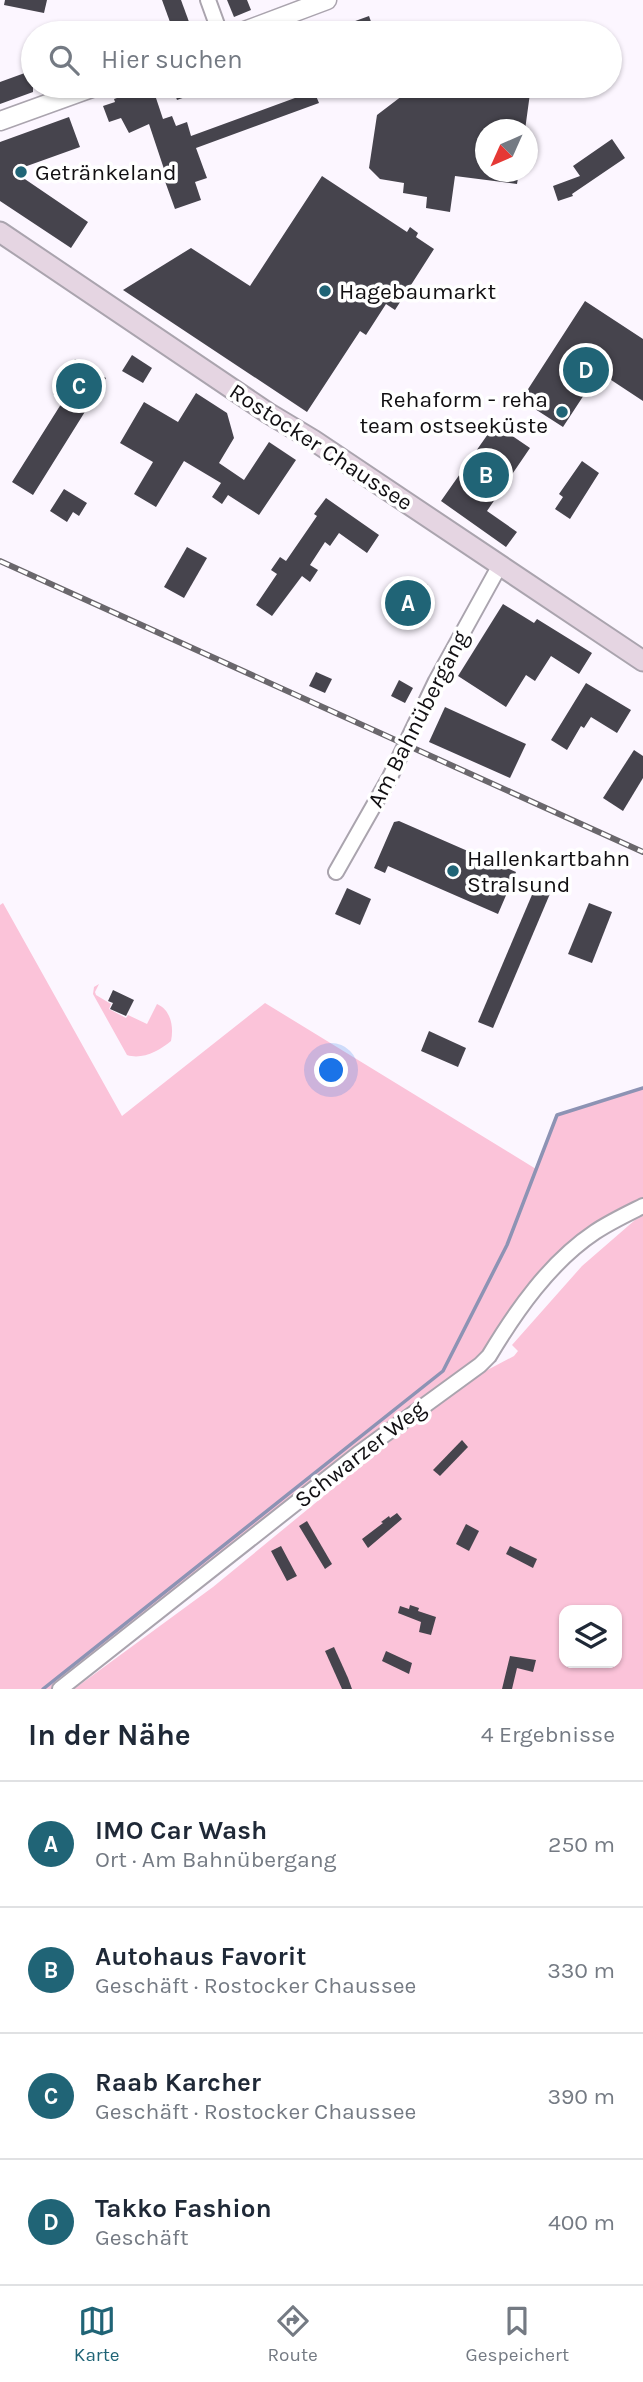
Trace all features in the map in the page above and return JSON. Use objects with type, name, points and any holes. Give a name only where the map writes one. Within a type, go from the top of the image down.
[{"type":"main road","name":"Rostocker Chaussee","points":[[0,232],[643,661]]},
{"type":"street","points":[[208,0],[216,21]]},
{"type":"street","points":[[271,21],[327,0]]},
{"type":"street","points":[[0,121],[64,98]]},
{"type":"street","name":"Am Bahnübergang","points":[[336,872],[390,777],[436,681],[500,565]]},
{"type":"street","name":"Schwarzer Weg","points":[[60,1689],[358,1454],[480,1365],[534,1290],[571,1252],[593,1234],[643,1206]]},
{"type":"shaded area","points":[[3,903],[122,1116],[265,1003],[536,1169],[557,1115],[643,1088],[643,1206],[571,1252],[489,1356],[60,1689],[0,1689],[0,905]]},
{"type":"shaded area","points":[[99,984],[96,995],[111,1004],[109,1009],[126,1018],[128,1015],[147,1024],[157,1004],[166,1010],[172,1030],[171,1041],[150,1054],[127,1055],[93,994],[94,987]]},
{"type":"shaded area","points":[[643,1216],[643,1689],[74,1689],[213,1587],[459,1385],[514,1356],[518,1351],[512,1345],[582,1266]]},
{"type":"building","points":[[5,0],[47,0],[44,13],[4,5]]},
{"type":"building","points":[[162,0],[181,0],[189,21],[170,21]]},
{"type":"building","points":[[227,0],[247,0],[251,10],[234,17]]},
{"type":"building","points":[[369,16],[371,21],[355,21]]},
{"type":"building","points":[[21,74],[21,96],[0,104],[0,82]]},
{"type":"building","points":[[156,98],[163,119],[172,116],[176,126],[187,122],[191,136],[295,98],[317,98],[319,103],[196,148],[207,178],[195,182],[201,200],[175,209],[149,124],[129,133],[121,118],[109,122],[103,106],[115,102],[114,99]]},
{"type":"building","points":[[399,98],[529,98],[526,119],[475,119],[475,179],[455,176],[450,212],[426,208],[427,197],[403,193],[404,183],[380,179],[369,168],[377,115]]},
{"type":"building","points":[[69,117],[80,147],[13,171],[88,222],[71,248],[0,201],[0,142]]},
{"type":"building","points":[[612,139],[625,158],[572,194],[573,196],[558,201],[553,186],[580,176],[573,166]]},
{"type":"building","points":[[322,176],[407,232],[410,227],[418,233],[416,237],[434,249],[395,310],[386,304],[366,335],[360,331],[307,412],[123,290],[191,248],[250,286]]},
{"type":"building","points":[[585,301],[643,339],[643,401],[599,372],[563,427],[521,400]]},
{"type":"building","points":[[132,355],[152,368],[143,383],[122,371]]},
{"type":"building","points":[[75,359],[106,378],[33,495],[12,482],[63,401],[53,394]]},
{"type":"building","points":[[196,393],[227,413],[234,438],[219,463],[244,480],[269,442],[296,460],[259,515],[228,495],[222,504],[212,497],[221,483],[184,461],[156,507],[134,494],[153,462],[120,443],[144,402],[178,422]]},
{"type":"building","points":[[495,424],[530,448],[487,511],[517,532],[506,547],[441,501]]},
{"type":"building","points":[[582,461],[599,473],[570,519],[555,509],[563,497],[559,494]]},
{"type":"building","points":[[64,489],[87,503],[79,516],[73,512],[67,522],[50,511]]},
{"type":"building","points":[[326,498],[379,535],[367,553],[339,533],[330,546],[325,542],[310,565],[318,570],[310,582],[302,576],[272,616],[256,605],[277,574],[271,570],[280,557],[286,561]]},
{"type":"building","points":[[187,547],[207,558],[184,598],[164,587]]},
{"type":"building","points":[[417,578],[428,585],[399,627],[389,620]]},
{"type":"building","points":[[503,604],[534,623],[537,619],[592,653],[579,674],[551,656],[535,681],[526,675],[506,707],[458,676]]},
{"type":"building","points":[[316,672],[332,679],[325,693],[309,686]]},
{"type":"building","points":[[399,680],[413,688],[405,703],[391,696]]},
{"type":"building","points":[[586,683],[631,710],[617,733],[591,717],[584,728],[581,726],[567,750],[551,740]]},
{"type":"building","points":[[445,707],[526,744],[510,778],[429,742]]},
{"type":"building","points":[[634,750],[643,756],[643,778],[623,811],[603,798]]},
{"type":"building","points":[[399,821],[516,872],[498,914],[388,866],[385,873],[374,868],[394,822]]},
{"type":"building","points":[[537,883],[552,889],[493,1028],[478,1022]]},
{"type":"building","points":[[347,888],[371,899],[360,925],[335,914]]},
{"type":"building","points":[[589,903],[612,912],[592,963],[568,954]]},
{"type":"building","points":[[113,990],[134,1000],[126,1016],[110,1009],[113,1003],[108,1001]]},
{"type":"building","points":[[429,1031],[466,1048],[458,1067],[421,1051]]},
{"type":"building","points":[[462,1440],[468,1447],[440,1476],[433,1470]]},
{"type":"building","points":[[397,1513],[402,1519],[368,1548],[362,1539],[389,1516],[390,1518]]},
{"type":"building","points":[[307,1521],[332,1564],[325,1569],[299,1526]]},
{"type":"building","points":[[466,1524],[479,1531],[469,1551],[456,1544]]},
{"type":"building","points":[[281,1546],[297,1576],[287,1581],[271,1551]]},
{"type":"building","points":[[510,1546],[537,1559],[533,1568],[506,1554]]},
{"type":"building","points":[[410,1605],[436,1617],[431,1635],[419,1632],[421,1622],[398,1613],[400,1606],[409,1609]]},
{"type":"building","points":[[334,1647],[352,1689],[342,1689],[325,1651]]},
{"type":"building","points":[[386,1651],[412,1663],[409,1674],[382,1661]]},
{"type":"building","points":[[510,1656],[536,1660],[533,1672],[517,1668],[512,1689],[502,1689]]},
{"type":"waterway","points":[[43,1689],[443,1371],[507,1245],[557,1115],[643,1088]]},
{"type":"railway","points":[[0,561],[643,852]]},
{"type":"place","name":"Getränkeland","points":[[21,172]]},
{"type":"place","name":"Hagebaumarkt","points":[[325,291]]},
{"type":"place","name":"Takko Fashion","points":[[586,370]]},
{"type":"place","name":"Raab Karcher","points":[[79,386]]},
{"type":"place","name":"Rehaform - reha team ostseeküste","points":[[562,412]]},
{"type":"place","name":"Autohaus Favorit","points":[[486,475]]},
{"type":"place","name":"IMO Car Wash","points":[[408,603]]},
{"type":"place","name":"Hallenkartbahn Stralsund","points":[[453,871]]}]
